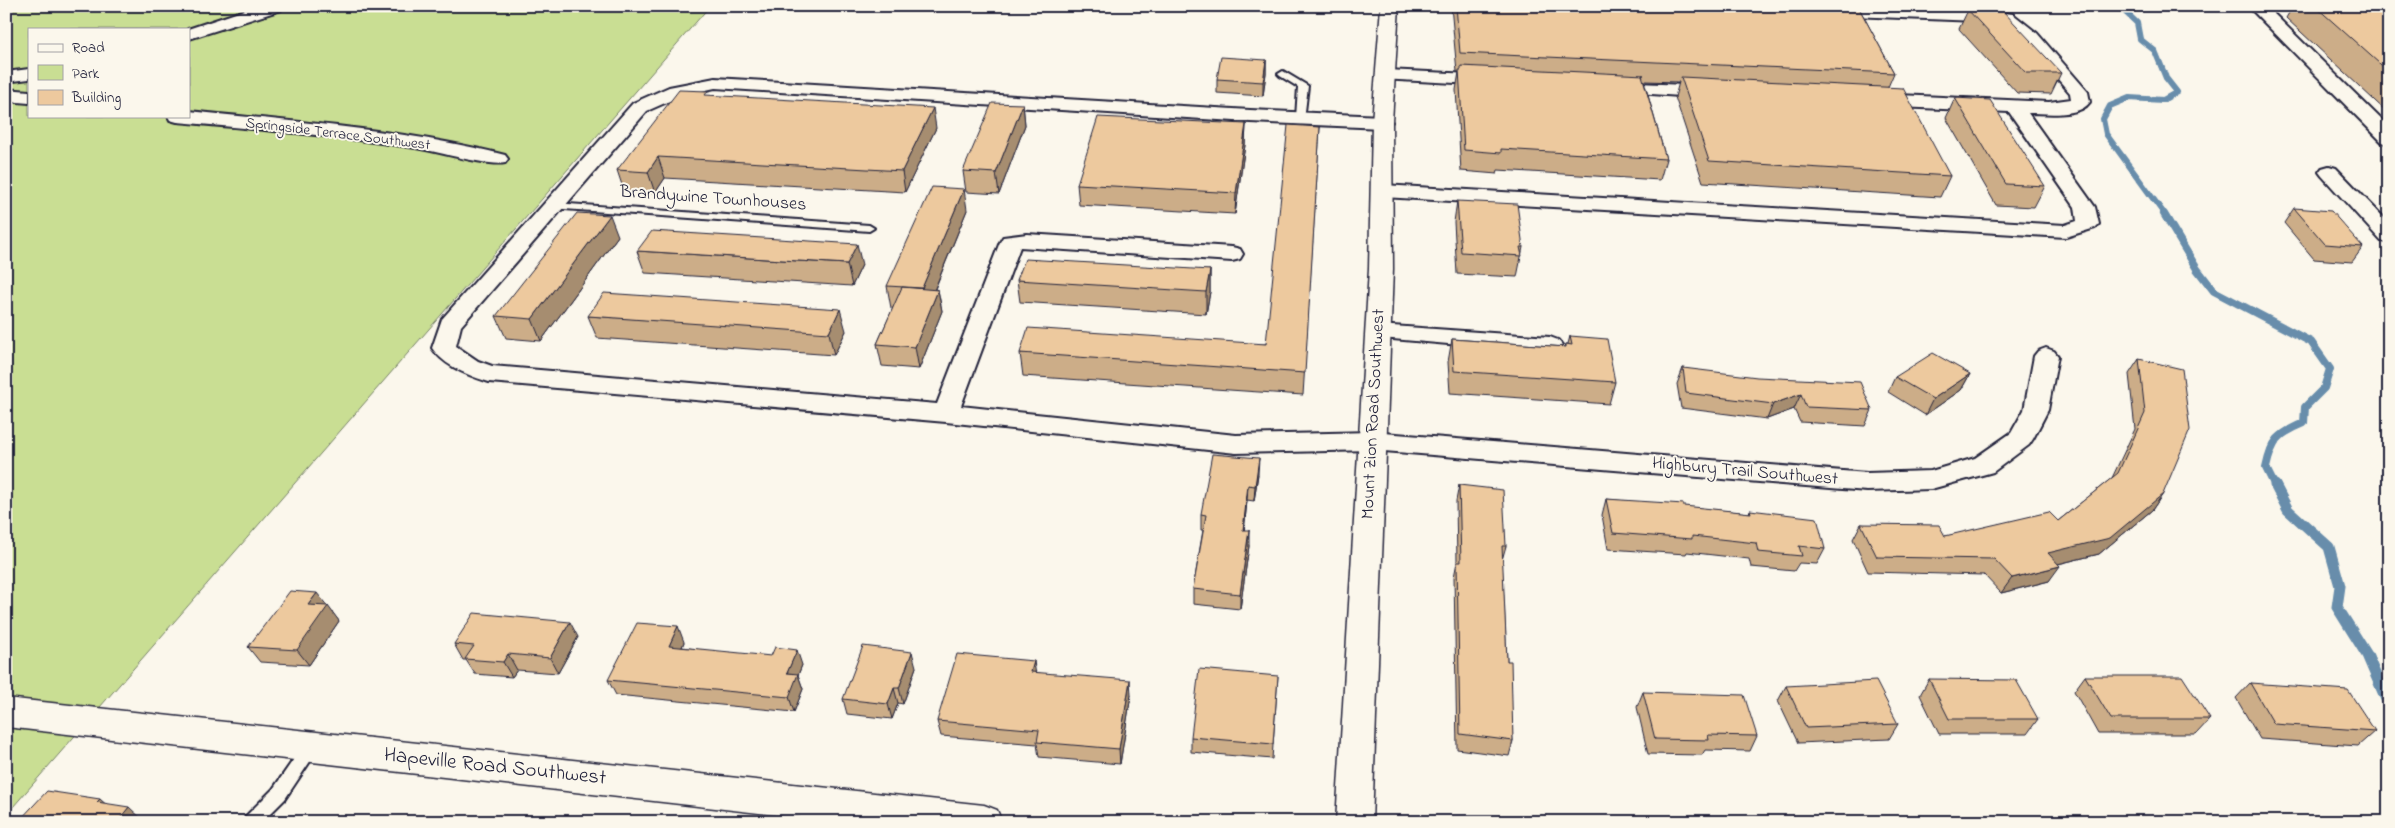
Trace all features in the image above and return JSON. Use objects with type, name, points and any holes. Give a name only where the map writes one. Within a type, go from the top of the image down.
[{"type":"street","points":[[190,34],[275,6]]},
{"type":"street","name":"Mount Zion Road Southwest","points":[[1354,822],[1378,332],[1383,191],[1382,122],[1386,75],[1387,25],[1390,6]]},
{"type":"street","points":[[2256,6],[2389,138]]},
{"type":"street","points":[[1806,9],[1947,10],[2007,18],[2037,44],[2079,92],[2081,102],[2072,106],[2049,108],[1856,99]]},
{"type":"street","points":[[6,76],[28,74]]},
{"type":"street","points":[[1386,75],[1513,82]]},
{"type":"street","points":[[554,206],[640,106],[684,87],[708,84],[1382,122]]},
{"type":"street","points":[[1599,86],[1727,93]]},
{"type":"street","points":[[6,95],[28,97]]},
{"type":"street","points":[[1383,191],[2066,231],[2088,224],[2085,207],[2015,107]]},
{"type":"street","name":"Springside Terrace Southwest","points":[[190,117],[383,138],[463,150],[498,159]]},
{"type":"street","points":[[2329,172],[2389,236]]},
{"type":"street","name":"Highbury Trail Southwest","points":[[554,206],[450,324],[444,348],[470,367],[489,374],[946,413],[1236,444],[1372,440],[1867,482],[1931,480],[1984,465],[2020,439],[2036,410],[2046,356]]},
{"type":"street","points":[[946,413],[1011,242],[1027,240],[1232,254]]},
{"type":"street","points":[[1378,332],[1550,345]]},
{"type":"street","name":"Hapeville Road Southwest","points":[[6,712],[984,822]]},
{"type":"lane","points":[[1283,74],[1303,86],[1301,118]]},
{"type":"lane","name":"Brandywine Townhouses","points":[[554,206],[869,228]]},
{"type":"lane","points":[[251,822],[279,794],[313,746]]},
{"type":"green space","points":[[6,6],[710,6],[6,815]]},
{"type":"building","points":[[1456,6],[1858,6],[1894,73],[1460,53]]},
{"type":"building","points":[[2315,6],[2389,6],[2389,72]]},
{"type":"building","points":[[1968,10],[2002,10],[2061,73],[2026,73]]},
{"type":"building","points":[[1221,57],[1266,60],[1263,82],[1217,79]]},
{"type":"building","points":[[1461,66],[1644,75],[1642,75],[1666,159],[1501,149],[1501,153],[1464,150],[1459,70],[1461,70]]},
{"type":"building","points":[[1681,77],[1903,88],[1950,176],[1709,161]]},
{"type":"building","points":[[679,90],[708,91],[705,95],[933,108],[902,171],[658,157],[648,172],[617,170]]},
{"type":"building","points":[[1955,98],[1990,100],[2045,186],[2006,184]]},
{"type":"building","points":[[992,103],[1023,104],[996,173],[963,171]]},
{"type":"building","points":[[1098,117],[1246,124],[1236,193],[1077,184]]},
{"type":"building","points":[[1288,125],[1320,127],[1305,373],[1020,353],[1028,328],[1266,344]]},
{"type":"building","points":[[932,187],[964,189],[922,288],[887,286]]},
{"type":"building","points":[[1457,201],[1517,204],[1523,247],[1520,247],[1522,256],[1461,252]]},
{"type":"building","points":[[2294,208],[2331,211],[2363,247],[2325,244]]},
{"type":"building","points":[[577,213],[610,215],[532,319],[496,316]]},
{"type":"building","points":[[652,231],[857,244],[847,264],[637,251]]},
{"type":"building","points":[[1025,259],[1210,270],[1206,292],[1017,280]]},
{"type":"building","points":[[902,287],[938,290],[915,347],[877,344]]},
{"type":"building","points":[[604,293],[840,309],[829,333],[588,316]]},
{"type":"building","points":[[1570,336],[1607,339],[1615,382],[1454,371],[1452,339],[1566,347],[1566,344],[1572,345]]},
{"type":"building","points":[[1933,353],[1970,374],[1933,399],[1895,377]]},
{"type":"building","points":[[2139,359],[2182,369],[2190,430],[2163,494],[2110,538],[2048,553],[2060,566],[2012,578],[1994,559],[1877,557],[1861,524],[1939,525],[1945,536],[2049,512],[2058,521],[2118,473],[2145,413]]},
{"type":"building","points":[[1683,368],[1757,377],[1860,382],[1872,410],[1806,407],[1801,394],[1773,404],[1686,393]]},
{"type":"building","points":[[1212,454],[1259,458],[1255,486],[1248,485],[1243,530],[1249,530],[1240,594],[1193,589],[1206,515],[1201,514]]},
{"type":"building","points":[[1459,485],[1503,490],[1506,546],[1502,546],[1507,661],[1511,661],[1513,741],[1460,734],[1457,562],[1461,562]]},
{"type":"building","points":[[1606,499],[1684,504],[1684,506],[1751,513],[1750,510],[1817,518],[1825,549],[1799,546],[1802,556],[1758,552],[1756,543],[1692,536],[1692,539],[1613,533]]},
{"type":"building","points":[[290,591],[317,593],[308,605],[328,606],[297,650],[248,647]]},
{"type":"building","points":[[474,613],[570,622],[550,658],[508,654],[503,662],[465,659],[474,646],[454,644]]},
{"type":"building","points":[[637,623],[678,626],[669,646],[771,656],[775,647],[797,650],[787,673],[798,674],[789,697],[608,680]]},
{"type":"building","points":[[863,646],[912,652],[899,688],[894,688],[888,704],[843,699]]},
{"type":"building","points":[[957,654],[1034,661],[1031,672],[1130,680],[1119,749],[1037,742],[1039,730],[937,721]]},
{"type":"building","points":[[1199,669],[1278,676],[1273,744],[1191,737]]},
{"type":"building","points":[[2085,676],[2182,676],[2210,719],[2111,719]]},
{"type":"building","points":[[1929,679],[2016,680],[2038,719],[1949,719]]},
{"type":"building","points":[[1876,681],[1898,724],[1806,728],[1786,686]]},
{"type":"building","points":[[2250,683],[2348,690],[2375,731],[2274,724]]},
{"type":"building","points":[[1643,692],[1744,695],[1757,736],[1708,735],[1709,740],[1655,739]]},
{"type":"building","points":[[47,791],[100,799],[97,802],[129,807],[117,822],[18,822]]},
{"type":"waterway","points":[[2119,6],[2137,23],[2140,39],[2155,51],[2166,78],[2177,92],[2163,100],[2129,98],[2110,106],[2103,119],[2106,134],[2165,215]]},
{"type":"waterway","points":[[2164,214],[2197,269],[2214,291],[2311,342],[2330,369],[2324,388],[2305,407],[2304,423],[2282,435],[2274,444],[2266,468],[2275,486]]},
{"type":"waterway","points":[[2275,485],[2288,510],[2329,547],[2340,586],[2337,607],[2367,655],[2389,706]]}]
